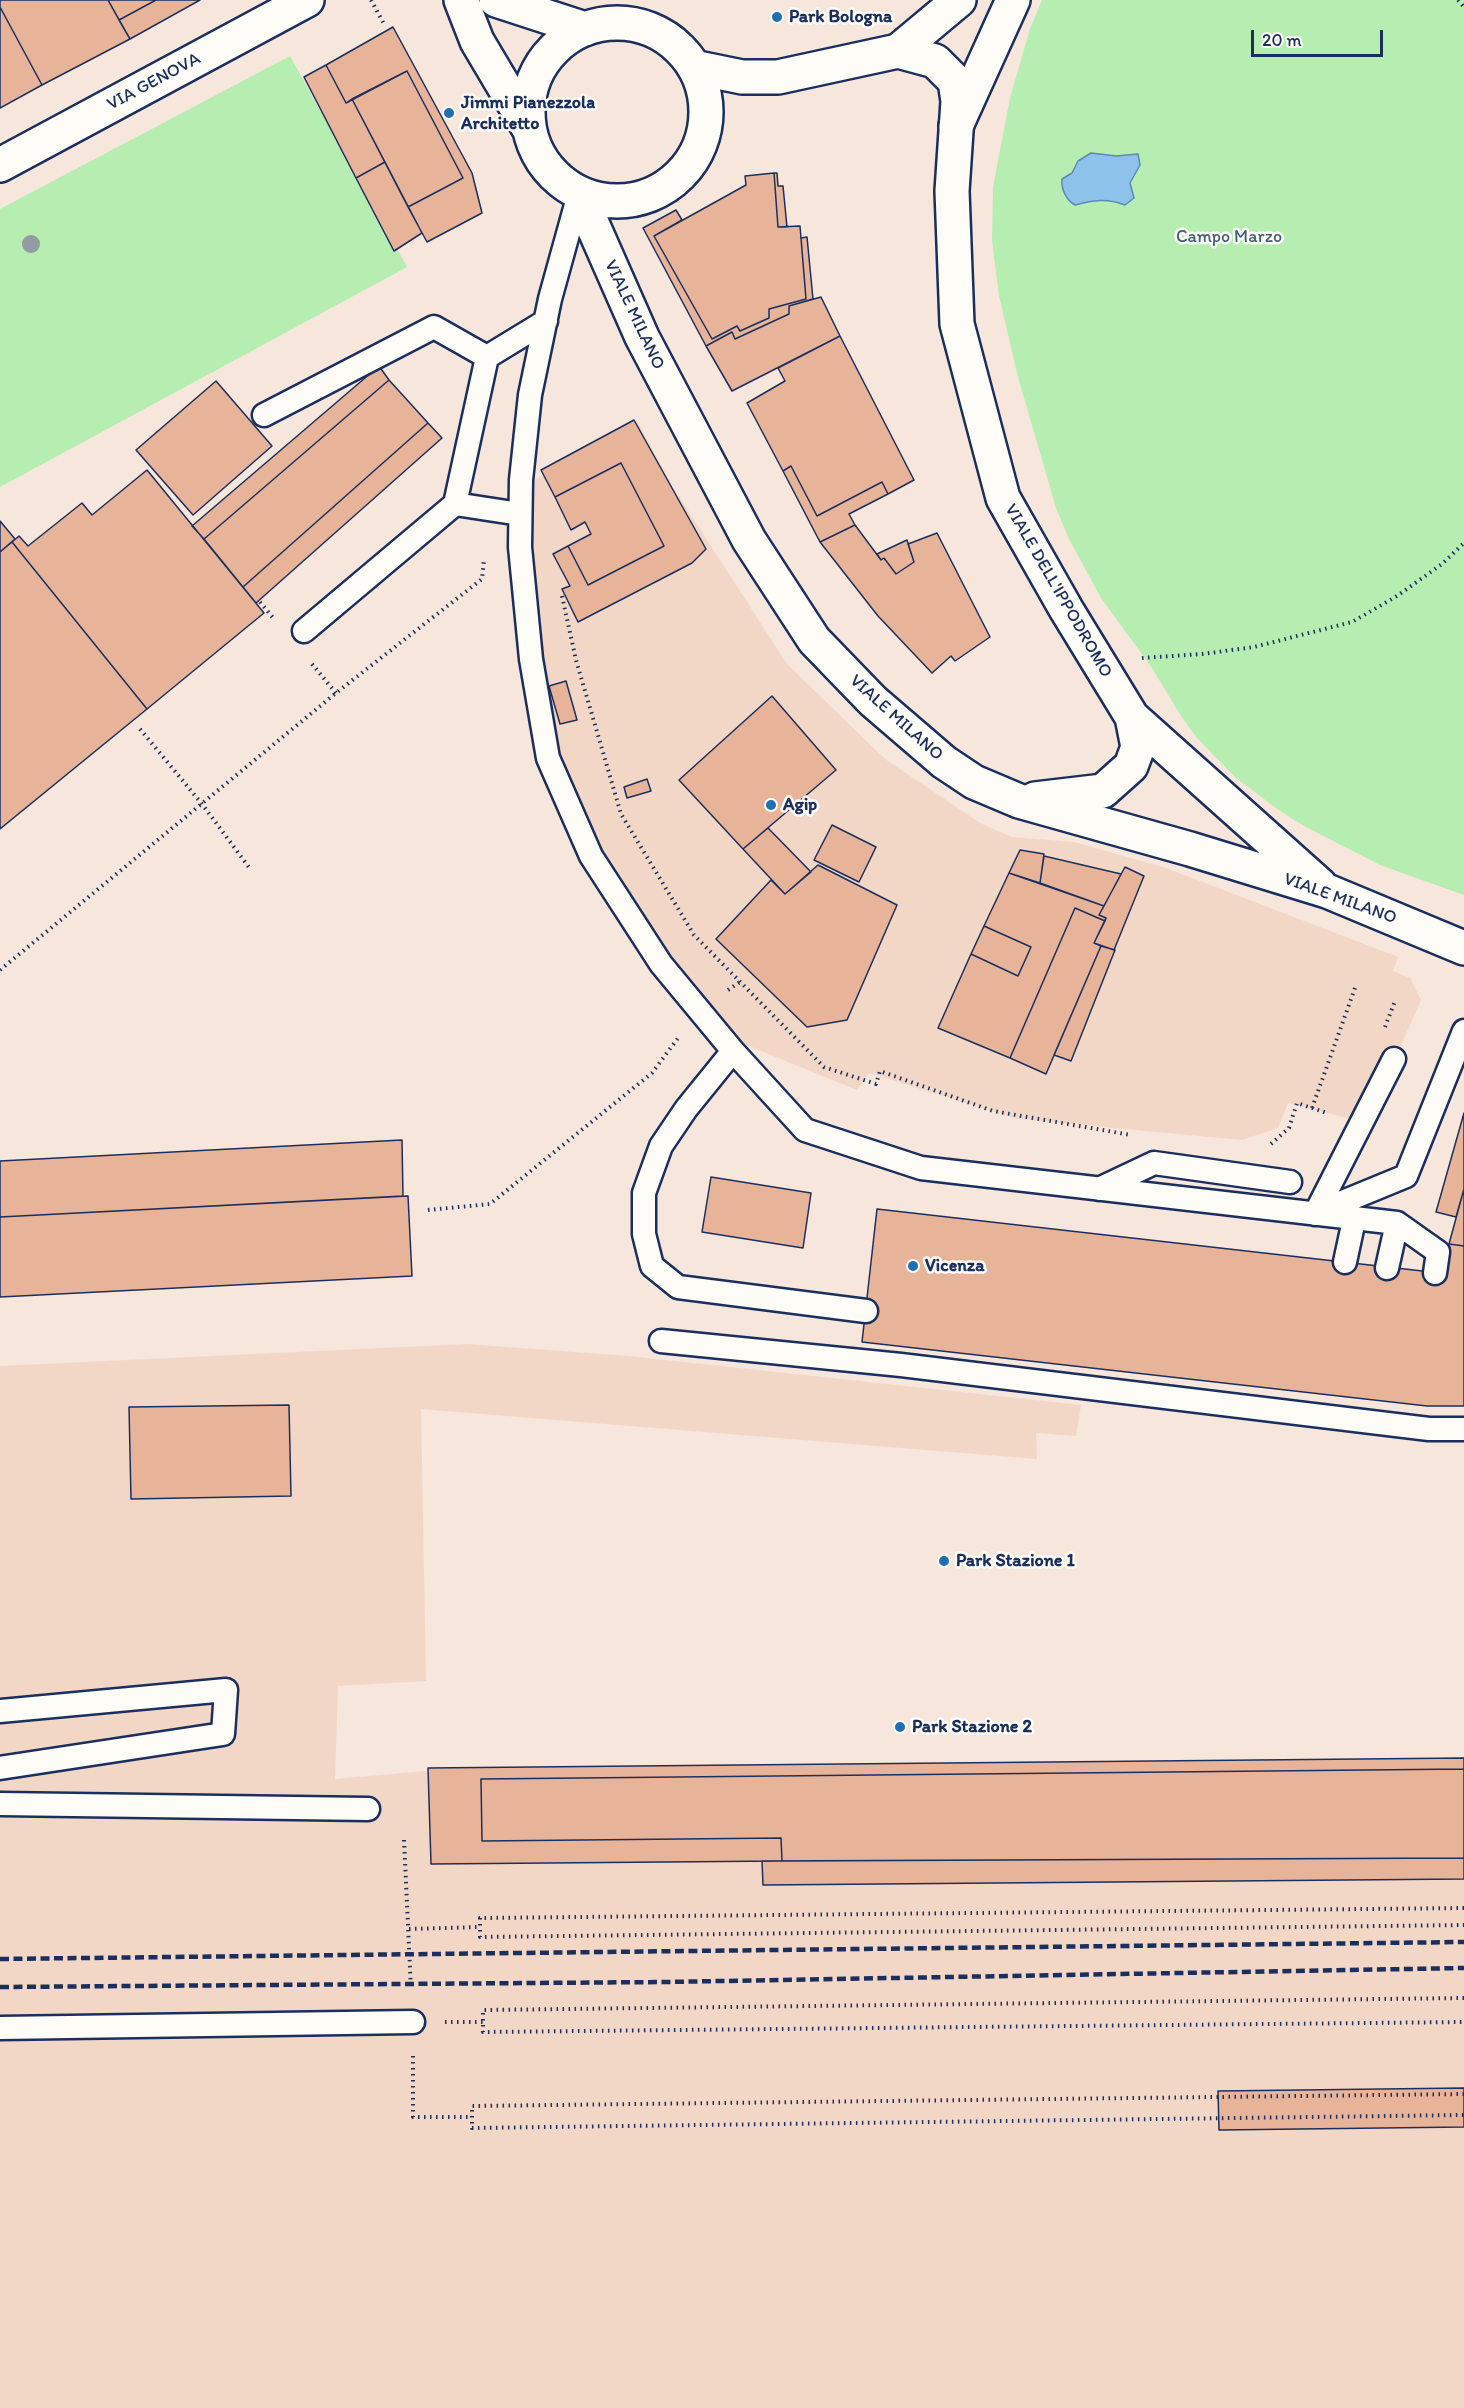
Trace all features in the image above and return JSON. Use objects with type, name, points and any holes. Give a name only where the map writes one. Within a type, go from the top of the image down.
[{"type":"main road","name":"VIA GENOVA","points":[[0,165],[307,0]]},
{"type":"main road","points":[[461,0],[477,41],[528,127],[534,148],[545,166],[560,182],[579,194],[597,199],[634,198],[652,192],[682,171],[697,148],[706,122],[704,85],[698,68],[686,53],[672,42],[639,27],[621,24],[585,29],[558,45],[539,68],[528,96],[528,127]]},
{"type":"main road","points":[[496,0],[585,29]]},
{"type":"main road","points":[[898,51],[959,0]]},
{"type":"main road","points":[[956,126],[1013,0]]},
{"type":"main road","name":"VIALE DELL'IPPODROMO","points":[[698,68],[742,77],[778,77],[898,51],[935,61],[955,81],[958,92],[952,191],[957,324],[1003,498],[1066,609],[1132,717],[1327,891]]},
{"type":"main road","name":"VIALE MILANO","points":[[579,194],[642,337],[743,530],[814,640],[873,701],[944,762],[974,782],[1019,801],[1190,849],[1327,891],[1464,948]]},
{"type":"main road","points":[[1019,801],[1103,791],[1131,766],[1138,747],[1132,717]]},
{"type":"lane","points":[[579,194],[546,321],[530,396],[521,480],[519,547],[531,658],[548,758],[591,856],[661,964],[733,1051],[805,1130],[921,1168],[1354,1220],[1397,1223],[1436,1262]]},
{"type":"lane","points":[[303,631],[454,504],[487,357],[546,321]]},
{"type":"lane","points":[[264,415],[434,327],[487,357]]},
{"type":"lane","points":[[454,504],[520,514]]},
{"type":"lane","points":[[1315,1214],[1406,1176],[1464,1031]]},
{"type":"lane","points":[[733,1051],[686,1109],[662,1146],[644,1193],[644,1234],[652,1266],[678,1287],[866,1311]]},
{"type":"lane","points":[[1315,1214],[1394,1059]]},
{"type":"lane","points":[[1099,1189],[1154,1163],[1290,1182]]},
{"type":"lane","points":[[1345,1262],[1354,1220]]},
{"type":"lane","points":[[1387,1268],[1397,1223]]},
{"type":"lane","points":[[661,1341],[901,1365],[1428,1429],[1464,1429]]},
{"type":"lane","points":[[0,1711],[226,1690],[223,1734],[0,1768]]},
{"type":"lane","points":[[0,1804],[368,1809]]},
{"type":"lane","points":[[0,2028],[413,2022]]},
{"type":"path","points":[[371,0],[384,24]]},
{"type":"path","points":[[1458,0],[1464,7]]},
{"type":"path","points":[[1137,658],[1202,654],[1254,647],[1352,622],[1397,596],[1442,564],[1464,543]]},
{"type":"path","points":[[0,970],[336,693],[482,579],[485,547],[519,547]]},
{"type":"path","points":[[561,591],[576,660],[621,814],[694,935],[824,1068],[876,1083],[880,1071],[993,1111],[1140,1136]]},
{"type":"path","points":[[140,729],[202,804],[251,870]]},
{"type":"path","points":[[428,1210],[490,1204],[652,1073],[699,1010],[740,982]]},
{"type":"path","points":[[1312,1108],[1355,988]]},
{"type":"path","points":[[1266,1149],[1289,1128],[1297,1103],[1331,1114]]},
{"type":"path","points":[[1464,1908],[480,1918],[479,1927],[480,1937],[1464,1925]]},
{"type":"path","points":[[409,1929],[479,1927]]},
{"type":"path","points":[[1464,1998],[483,2010],[483,2032],[1464,2022]]},
{"type":"path","points":[[1464,2094],[472,2106],[472,2128],[1464,2115]]},
{"type":"shaded area","points":[[637,421],[676,492],[787,664],[885,759],[980,823],[1012,837],[1074,842],[1166,868],[1398,957],[1393,971],[1410,978],[1421,1000],[1367,1123],[1288,1103],[1278,1128],[1242,1140],[1018,1119],[869,1073],[857,1090],[744,1044],[658,939],[579,818],[535,664],[524,486]]},
{"type":"shaded area","points":[[467,1344],[628,1356],[1081,1405],[1076,1436],[1036,1433],[1037,1459],[421,1409],[426,1681],[338,1686],[335,1779],[425,1771],[481,1779],[1464,1769],[1464,2408],[0,2408],[0,1366]]},
{"type":"green space","name":"Campo Marzo","points":[[1042,0],[1464,0],[1464,895],[1380,865],[1304,826],[1236,778],[1197,738],[1181,716],[1152,668],[1101,598],[1069,539],[1056,508],[1018,377],[999,296],[992,240],[993,187],[1010,98],[1030,29]]},
{"type":"green space","points":[[290,56],[407,267],[0,487],[0,209]]},
{"type":"water","points":[[1091,153],[1116,156],[1138,154],[1140,165],[1130,183],[1134,198],[1125,205],[1100,200],[1075,205],[1069,200],[1063,190],[1062,179],[1072,173],[1078,161]]},
{"type":"building","points":[[0,0],[108,0],[130,39],[42,85],[0,7]]},
{"type":"building","points":[[108,0],[156,0],[119,20]]},
{"type":"building","points":[[156,0],[200,0],[130,39],[119,20]]},
{"type":"building","points":[[0,7],[42,85],[0,108]]},
{"type":"building","points":[[393,27],[472,173],[482,213],[427,242],[408,207],[463,178],[407,71],[346,103],[326,65]]},
{"type":"building","points":[[326,65],[346,103],[352,99],[385,162],[356,178],[304,77]]},
{"type":"building","points":[[407,71],[463,178],[408,207],[352,99]]},
{"type":"building","points":[[385,162],[422,233],[394,251],[356,178]]},
{"type":"building","points":[[774,173],[778,227],[800,226],[806,299],[769,309],[769,318],[740,331],[737,326],[712,339],[654,236],[746,185],[745,176]]},
{"type":"building","points":[[774,173],[777,173],[778,186],[783,186],[787,227],[778,227]]},
{"type":"building","points":[[676,210],[682,220],[654,236],[712,339],[737,326],[740,331],[769,318],[769,309],[806,299],[801,238],[807,237],[813,299],[789,306],[789,314],[735,339],[732,332],[706,346],[643,228]]},
{"type":"building","points":[[821,297],[840,336],[732,391],[706,346],[732,332],[735,339],[789,314],[789,306]]},
{"type":"building","points":[[840,336],[914,480],[888,494],[882,482],[817,516],[791,466],[783,471],[747,403],[785,381],[778,368]]},
{"type":"building","points":[[379,366],[389,380],[204,539],[192,526]]},
{"type":"building","points":[[389,380],[428,423],[243,587],[204,539]]},
{"type":"building","points":[[216,381],[272,446],[193,515],[136,450]]},
{"type":"building","points":[[634,420],[706,549],[692,563],[578,622],[562,589],[570,586],[553,554],[568,546],[588,585],[664,546],[621,463],[555,497],[541,470]]},
{"type":"building","points":[[428,423],[442,438],[256,603],[243,587]]},
{"type":"building","points":[[621,463],[664,546],[588,585],[568,546],[591,534],[585,522],[571,530],[555,497]]},
{"type":"building","points":[[791,466],[817,516],[882,482],[888,494],[849,514],[855,525],[820,542],[783,471]]},
{"type":"building","points":[[147,470],[264,613],[147,709],[12,542],[19,536],[28,546],[82,503],[92,515]]},
{"type":"building","points":[[0,521],[15,539],[0,552]]},
{"type":"building","points":[[855,525],[881,560],[884,558],[896,574],[914,562],[908,544],[937,533],[990,637],[955,661],[951,656],[932,673],[878,616],[820,542]]},
{"type":"building","points":[[907,540],[914,562],[896,574],[884,558],[881,560],[877,554]]},
{"type":"building","points":[[12,542],[147,709],[0,829],[0,552]]},
{"type":"building","points":[[566,681],[577,720],[560,724],[549,686]]},
{"type":"building","points":[[772,696],[836,770],[743,849],[679,780]]},
{"type":"building","points":[[647,779],[651,791],[627,798],[624,787]]},
{"type":"building","points":[[832,825],[876,847],[859,882],[814,860]]},
{"type":"building","points":[[768,828],[811,872],[785,894],[743,849]]},
{"type":"building","points":[[1020,850],[1044,854],[1040,883],[1009,873]]},
{"type":"building","points":[[1044,856],[1121,874],[1104,906],[1040,883]]},
{"type":"building","points":[[818,865],[897,905],[847,1020],[807,1027],[716,939],[771,880],[785,894]]},
{"type":"building","points":[[1125,867],[1144,876],[1114,950],[1094,943],[1106,918],[1099,915]]},
{"type":"building","points":[[1009,873],[1104,906],[1099,915],[1106,918],[1105,921],[1075,908],[1010,1058],[938,1028],[971,954],[1018,976],[1031,947],[984,926]]},
{"type":"building","points":[[1075,908],[1105,921],[1094,943],[1101,946],[1046,1074],[1010,1058]]},
{"type":"building","points":[[984,926],[1031,947],[1018,976],[971,954]]},
{"type":"building","points":[[1101,946],[1115,950],[1071,1061],[1054,1055]]},
{"type":"building","points":[[1464,1113],[1464,1189],[1456,1217],[1436,1212]]},
{"type":"building","points":[[402,1140],[403,1196],[0,1217],[0,1161]]},
{"type":"building","points":[[711,1177],[811,1193],[803,1248],[702,1232]]},
{"type":"building","points":[[1464,1189],[1464,1246],[1449,1244]]},
{"type":"building","points":[[408,1196],[412,1276],[0,1297],[0,1217]]},
{"type":"building","points":[[877,1209],[1440,1273],[1449,1244],[1464,1246],[1464,1406],[1427,1406],[862,1342]]},
{"type":"building","points":[[289,1405],[291,1496],[131,1499],[129,1407]]},
{"type":"building","points":[[1464,1758],[1464,1769],[481,1779],[482,1841],[781,1838],[782,1861],[431,1864],[428,1768]]},
{"type":"building","points":[[1464,1769],[1464,1858],[782,1861],[781,1838],[482,1841],[481,1779]]},
{"type":"building","points":[[1464,1858],[1464,1879],[763,1885],[762,1861]]},
{"type":"building","points":[[1464,2088],[1464,2127],[1219,2130],[1218,2091]]},
{"type":"railway","points":[[0,1959],[1464,1942]]},
{"type":"railway","points":[[0,1987],[665,1982],[1464,1968]]},
{"type":"place","name":"Park Bologna","points":[[777,17]]},
{"type":"place","name":"Jimmi Pianezzola Architetto","points":[[449,113]]},
{"type":"place","name":"Agip","points":[[771,805]]},
{"type":"place","name":"Vicenza","points":[[913,1266]]},
{"type":"place","name":"Park Stazione 1","points":[[944,1561]]},
{"type":"place","name":"Park Stazione 2","points":[[900,1727]]}]
